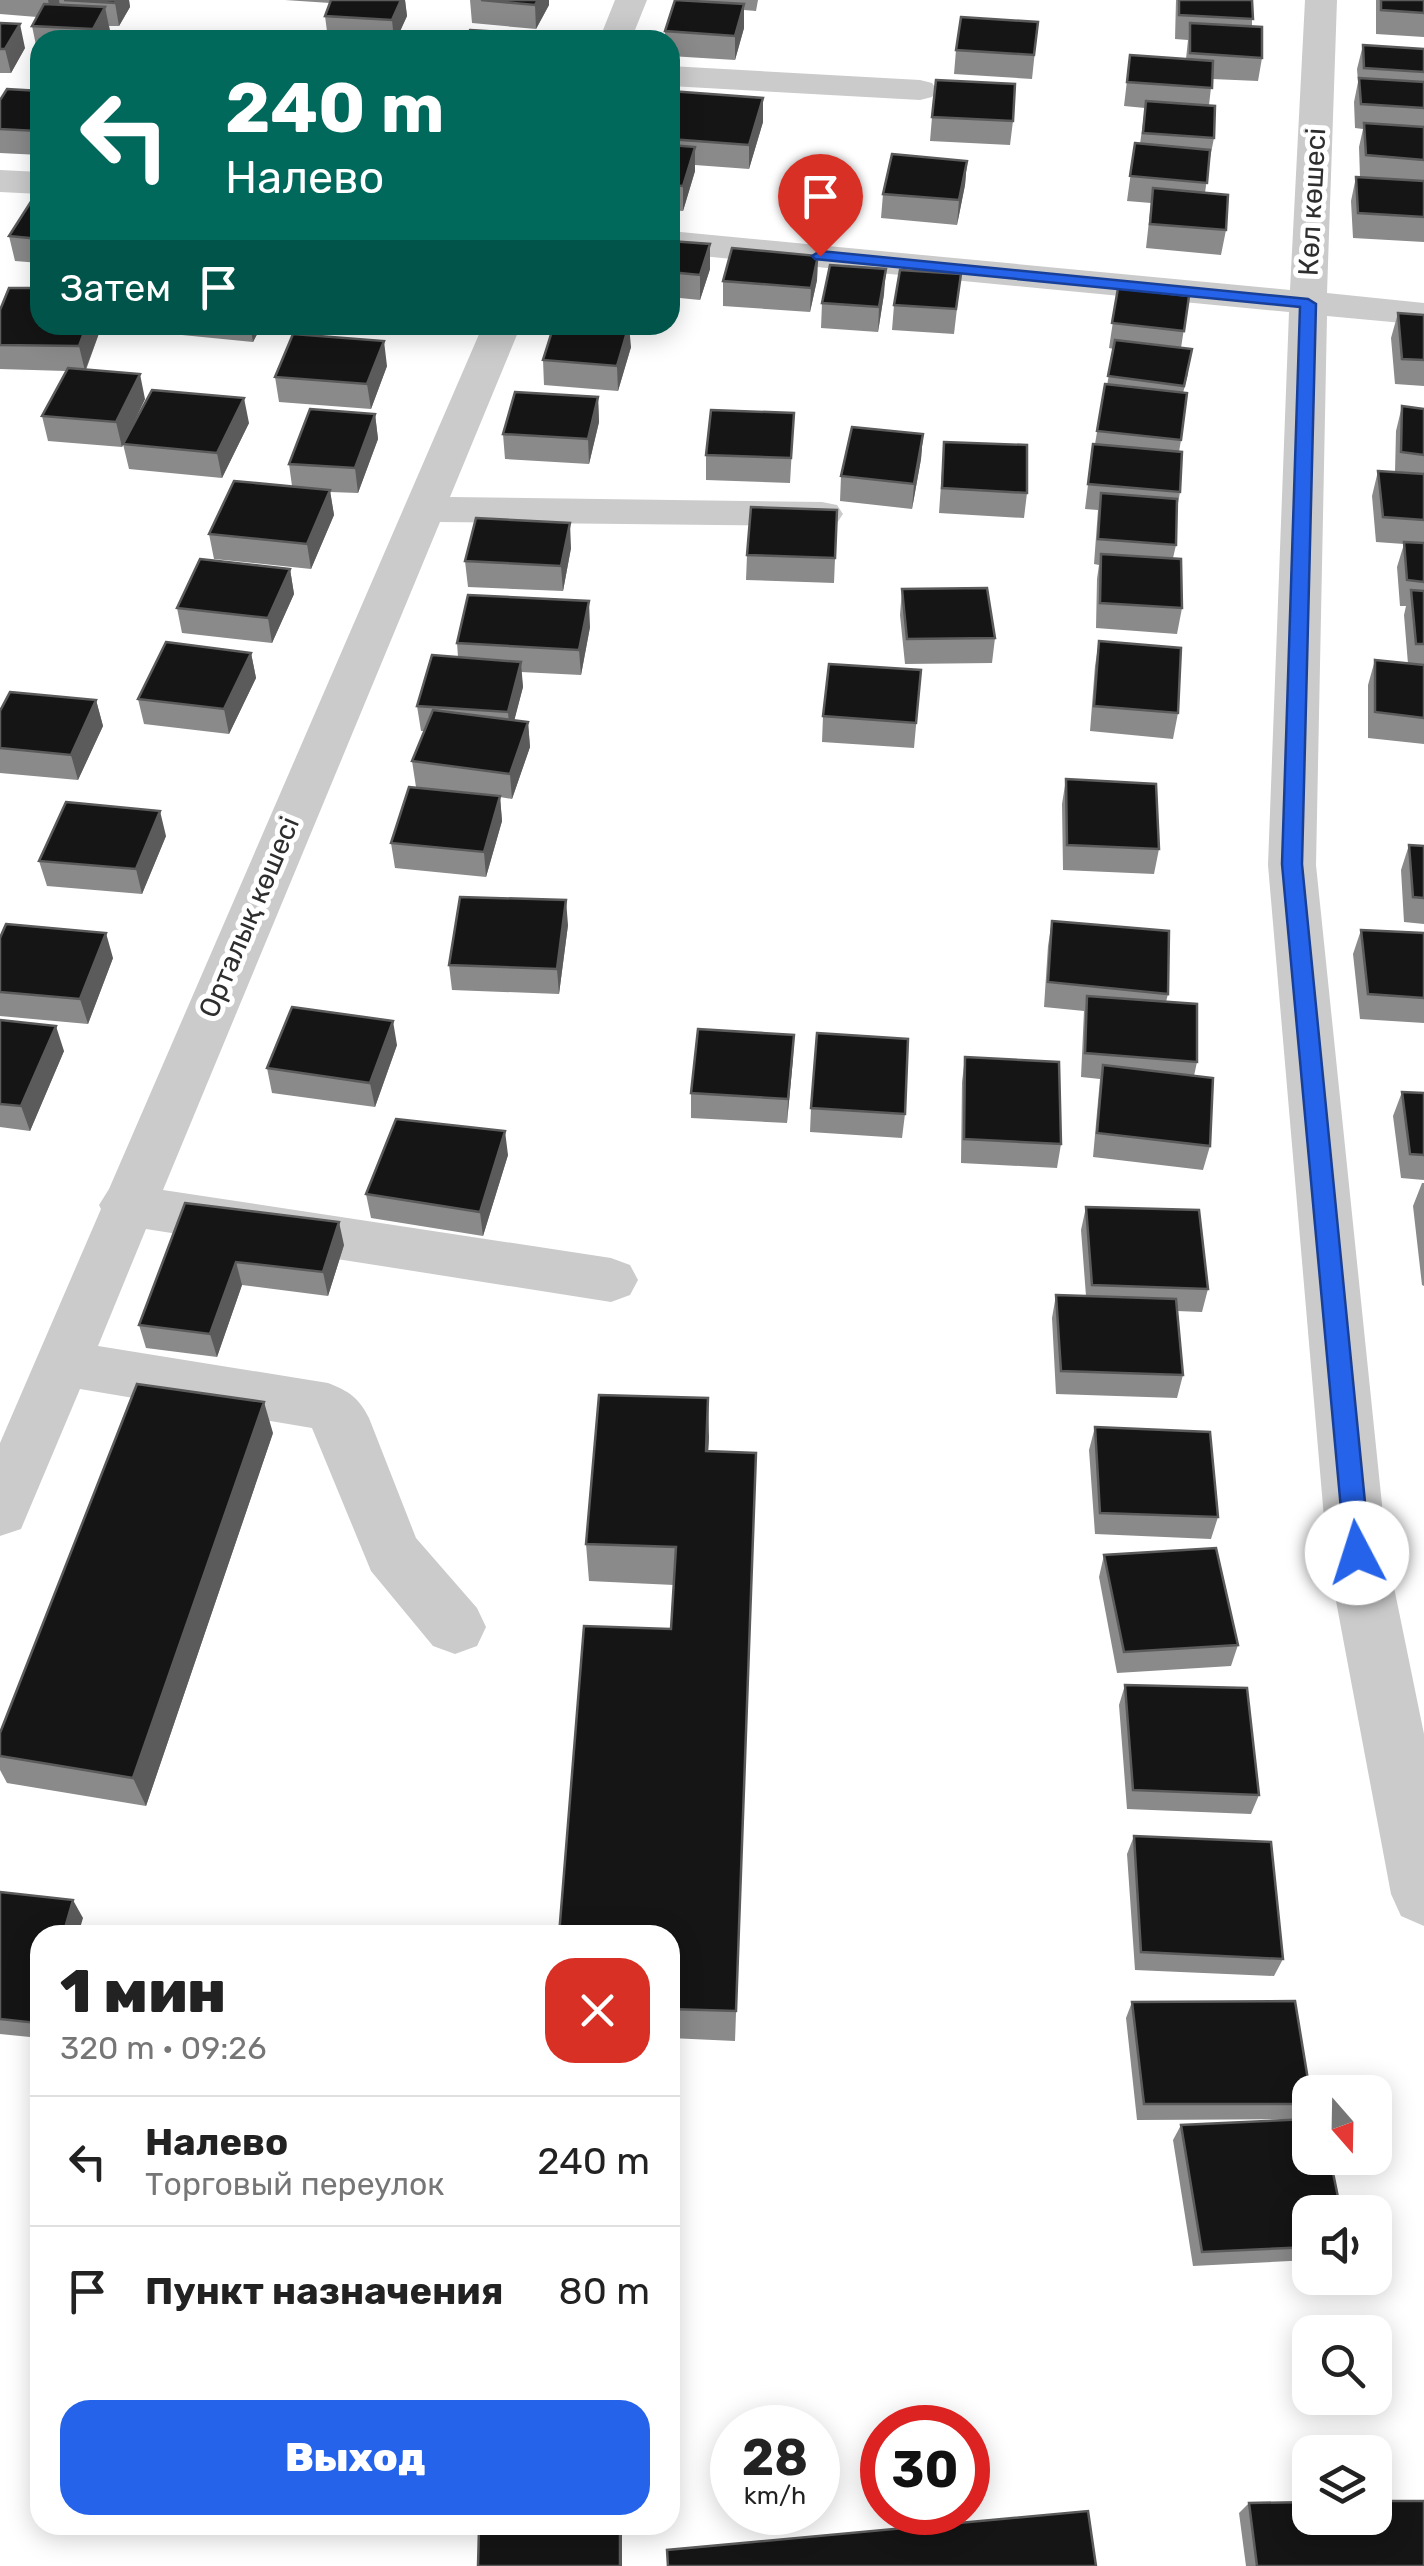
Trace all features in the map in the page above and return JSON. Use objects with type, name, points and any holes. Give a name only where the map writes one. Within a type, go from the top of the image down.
[{"type":"street","points":[[620,30],[631,0]]},
{"type":"street","name":"Көл көшесі","points":[[1321,0],[1292,864],[1357,1553],[1424,1894]]},
{"type":"street","points":[[680,77],[920,90]]},
{"type":"street","points":[[0,181],[30,183]]},
{"type":"street","points":[[680,243],[1424,314]]},
{"type":"street","name":"Орталық көшесі","points":[[0,1511],[498,335]]},
{"type":"street","points":[[424,508],[822,514]]},
{"type":"street","points":[[126,1206],[611,1280]]},
{"type":"street","points":[[63,1364],[328,1407],[340,1418],[392,1553],[455,1627]]},
{"type":"building","points":[[64,0],[116,0],[115,3]]},
{"type":"building","points":[[331,0],[401,0],[392,20],[325,16]]},
{"type":"building","points":[[481,0],[538,0],[535,5]]},
{"type":"building","points":[[675,0],[744,4],[735,36],[665,30]]},
{"type":"building","points":[[1179,0],[1252,0],[1253,19],[1179,15]]},
{"type":"building","points":[[1381,0],[1424,0],[1424,13],[1381,10]]},
{"type":"building","points":[[44,4],[105,7],[93,29],[32,26]]},
{"type":"building","points":[[961,17],[1038,22],[1034,55],[956,50]]},
{"type":"building","points":[[0,23],[20,24],[5,49],[0,49]]},
{"type":"building","points":[[1190,23],[1262,27],[1262,58],[1190,53]]},
{"type":"building","points":[[1363,45],[1424,49],[1424,72],[1364,68]]},
{"type":"building","points":[[1130,55],[1213,61],[1212,88],[1127,82]]},
{"type":"building","points":[[1359,78],[1424,82],[1424,108],[1361,104]]},
{"type":"building","points":[[936,80],[1015,84],[1013,121],[932,117]]},
{"type":"building","points":[[7,89],[30,90],[30,131],[0,129],[0,100]]},
{"type":"building","points":[[680,92],[763,98],[749,145],[680,140]]},
{"type":"building","points":[[1146,101],[1215,106],[1214,138],[1143,133]]},
{"type":"building","points":[[1364,123],[1424,127],[1424,160],[1366,155]]},
{"type":"building","points":[[1135,143],[1210,150],[1207,183],[1130,176]]},
{"type":"building","points":[[680,146],[695,147],[683,186]]},
{"type":"building","points":[[892,154],[967,161],[959,200],[883,194]]},
{"type":"building","points":[[1356,177],[1424,181],[1424,217],[1358,213]]},
{"type":"building","points":[[1153,188],[1228,195],[1226,230],[1150,224]]},
{"type":"building","points":[[30,203],[30,238],[9,236]]},
{"type":"building","points":[[680,242],[710,244],[700,275],[680,273]]},
{"type":"building","points":[[732,248],[818,256],[811,288],[723,281]]},
{"type":"building","points":[[830,265],[886,269],[879,307],[822,303]]},
{"type":"building","points":[[900,270],[961,274],[956,309],[894,305]]},
{"type":"building","points":[[9,288],[30,288],[30,335],[83,335],[79,346],[0,345],[0,310]]},
{"type":"building","points":[[1118,288],[1189,296],[1184,331],[1112,323]]},
{"type":"building","points":[[1398,313],[1424,315],[1424,360],[1402,359]]},
{"type":"building","points":[[293,335],[384,341],[367,384],[275,377]]},
{"type":"building","points":[[551,335],[626,335],[617,366],[543,360]]},
{"type":"building","points":[[1115,340],[1192,349],[1184,386],[1108,376]]},
{"type":"building","points":[[68,368],[140,374],[116,422],[42,416]]},
{"type":"building","points":[[1105,384],[1187,393],[1181,440],[1097,431]]},
{"type":"building","points":[[152,390],[244,398],[217,453],[123,444]]},
{"type":"building","points":[[515,392],[598,397],[588,439],[503,434]]},
{"type":"building","points":[[1402,406],[1424,409],[1424,455],[1401,452]]},
{"type":"building","points":[[310,409],[375,414],[355,468],[289,464]]},
{"type":"building","points":[[711,410],[794,413],[791,458],[706,455]]},
{"type":"building","points":[[852,427],[923,434],[914,484],[841,476]]},
{"type":"building","points":[[944,442],[1027,445],[1027,493],[942,488]]},
{"type":"building","points":[[1093,444],[1182,452],[1180,492],[1088,484]]},
{"type":"building","points":[[1378,471],[1424,474],[1424,520],[1383,517]]},
{"type":"building","points":[[234,481],[330,490],[307,544],[209,534]]},
{"type":"building","points":[[1101,493],[1177,499],[1176,545],[1098,539]]},
{"type":"building","points":[[751,507],[837,510],[835,558],[747,555]]},
{"type":"building","points":[[476,518],[570,523],[561,566],[465,561]]},
{"type":"building","points":[[1404,542],[1424,543],[1424,582],[1407,580]]},
{"type":"building","points":[[1101,554],[1181,559],[1182,608],[1100,603]]},
{"type":"building","points":[[200,559],[290,569],[268,618],[177,608]]},
{"type":"building","points":[[987,588],[995,638],[907,639],[902,589]]},
{"type":"building","points":[[1411,590],[1424,591],[1424,644],[1416,644]]},
{"type":"building","points":[[468,595],[589,601],[579,650],[457,643]]},
{"type":"building","points":[[1099,641],[1181,648],[1178,713],[1094,706]]},
{"type":"building","points":[[166,642],[251,653],[224,709],[138,699]]},
{"type":"building","points":[[432,655],[521,662],[508,712],[417,706]]},
{"type":"building","points":[[1375,660],[1424,665],[1424,718],[1375,712]]},
{"type":"building","points":[[829,664],[921,670],[916,723],[823,716]]},
{"type":"building","points":[[10,692],[96,700],[71,755],[0,748],[0,711]]},
{"type":"building","points":[[433,710],[528,722],[510,774],[412,761]]},
{"type":"building","points":[[1066,779],[1156,784],[1159,849],[1067,845]]},
{"type":"building","points":[[409,787],[500,796],[484,852],[391,843]]},
{"type":"building","points":[[66,802],[160,811],[136,869],[39,861]]},
{"type":"building","points":[[1409,845],[1424,846],[1424,898],[1413,897]]},
{"type":"building","points":[[460,897],[566,900],[557,969],[449,965]]},
{"type":"building","points":[[1052,921],[1169,931],[1168,994],[1048,982]]},
{"type":"building","points":[[6,924],[106,933],[80,999],[0,992],[0,938]]},
{"type":"building","points":[[1361,930],[1424,933],[1424,998],[1368,994]]},
{"type":"building","points":[[1087,996],[1197,1004],[1197,1062],[1085,1053]]},
{"type":"building","points":[[292,1007],[393,1021],[370,1083],[267,1068]]},
{"type":"building","points":[[0,1020],[56,1026],[21,1106],[0,1104]]},
{"type":"building","points":[[698,1029],[794,1035],[788,1099],[691,1093]]},
{"type":"building","points":[[817,1033],[908,1039],[905,1114],[811,1108]]},
{"type":"building","points":[[965,1057],[1059,1062],[1061,1144],[964,1139]]},
{"type":"building","points":[[1103,1065],[1213,1078],[1210,1146],[1097,1133]]},
{"type":"building","points":[[1402,1092],[1424,1093],[1424,1155],[1410,1154]]},
{"type":"building","points":[[396,1119],[505,1131],[480,1212],[366,1194]]},
{"type":"building","points":[[185,1203],[339,1222],[323,1272],[236,1262],[210,1334],[139,1325]]},
{"type":"building","points":[[1086,1207],[1199,1210],[1208,1289],[1092,1285]]},
{"type":"building","points":[[1056,1295],[1176,1299],[1183,1375],[1061,1371]]},
{"type":"building","points":[[137,1384],[264,1402],[133,1778],[0,1756],[0,1733]]},
{"type":"building","points":[[599,1395],[708,1398],[706,1451],[756,1453],[736,2011],[680,2009],[680,1925],[560,1925],[584,1626],[671,1629],[676,1547],[586,1544]]},
{"type":"building","points":[[1095,1427],[1210,1432],[1218,1517],[1100,1513]]},
{"type":"building","points":[[1216,1548],[1238,1645],[1124,1652],[1104,1555]]},
{"type":"building","points":[[1125,1685],[1247,1688],[1259,1795],[1133,1790]]},
{"type":"building","points":[[1134,1836],[1271,1842],[1283,1959],[1141,1952]]},
{"type":"building","points":[[0,1892],[73,1900],[66,1925],[30,1925],[30,2022],[0,2019]]},
{"type":"building","points":[[1295,2001],[1307,2075],[1292,2075],[1292,2104],[1144,2104],[1132,2002]]},
{"type":"building","points":[[1292,2120],[1292,2175],[1333,2175],[1338,2195],[1292,2195],[1292,2248],[1202,2252],[1181,2125]]},
{"type":"building","points":[[1392,2501],[1424,2501],[1424,2566],[1257,2566],[1249,2503],[1292,2502],[1292,2535],[1392,2535]]},
{"type":"building","points":[[1088,2511],[1096,2566],[668,2566],[667,2550],[860,2532],[990,2535],[990,2520]]},
{"type":"building","points":[[479,2535],[620,2535],[620,2566],[478,2566]]},
{"type":"route","points":[[820,256],[1308,304],[1292,864],[1357,1553]]}]
